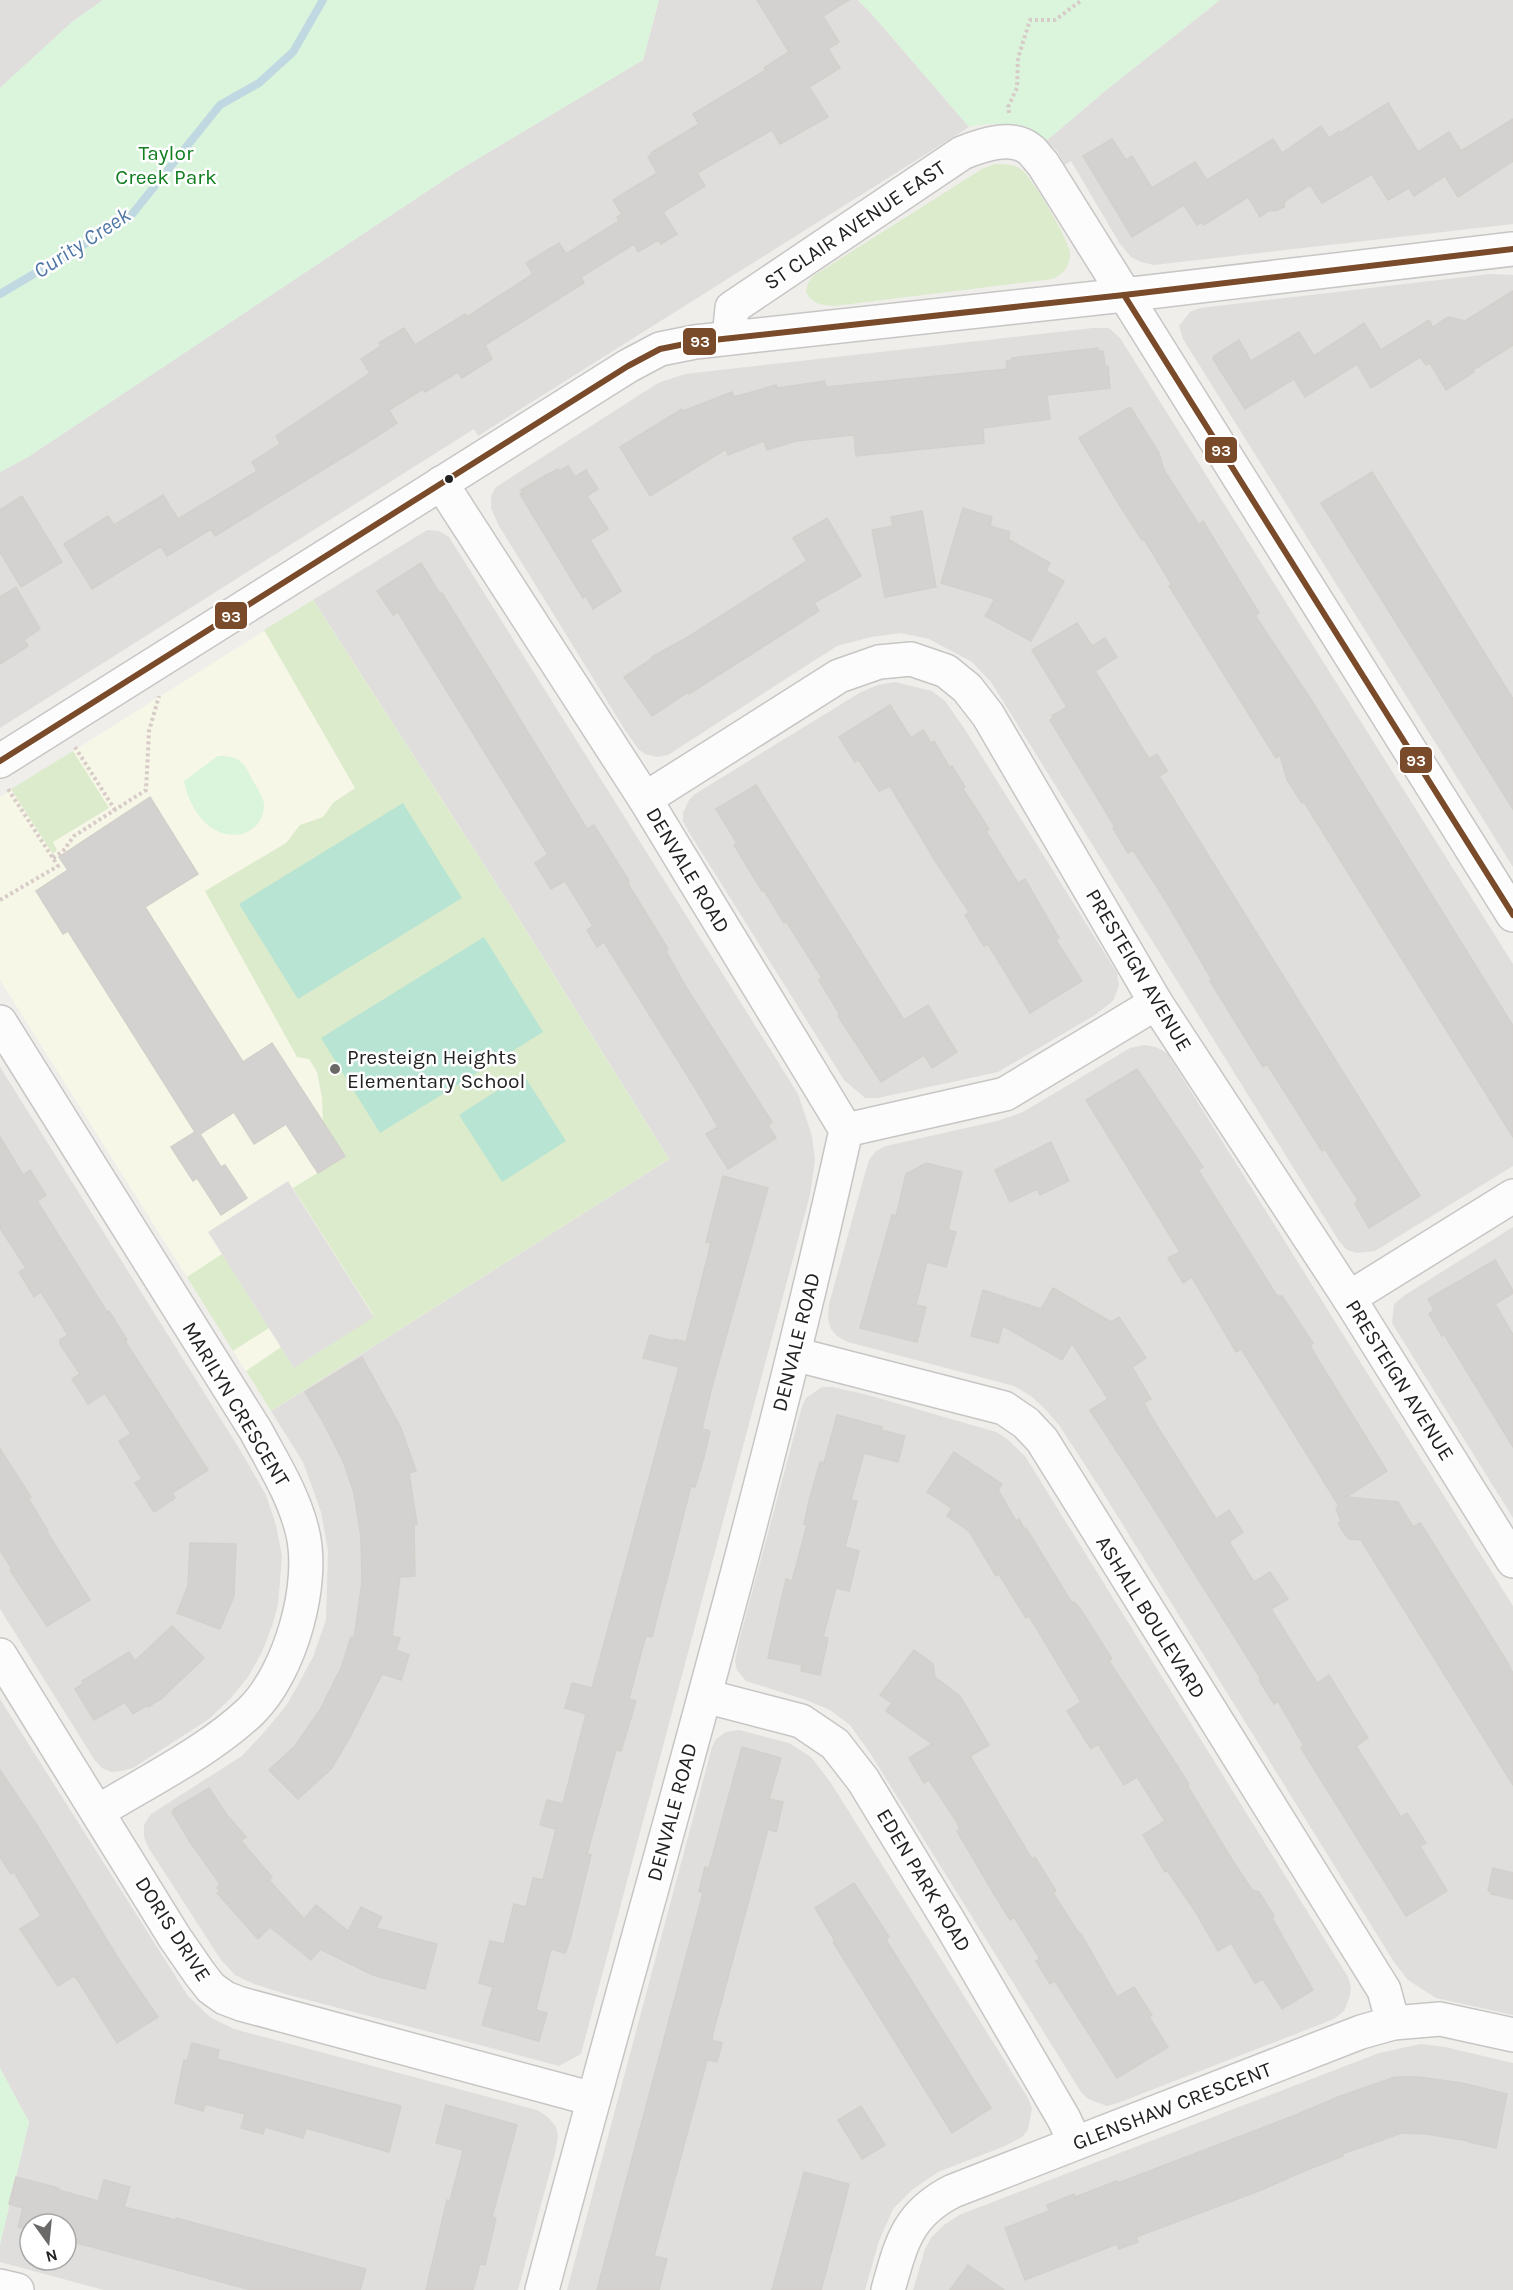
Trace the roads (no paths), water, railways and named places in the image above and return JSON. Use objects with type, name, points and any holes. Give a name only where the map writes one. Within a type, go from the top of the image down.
[{"type":"street","name":"ST CLAIR AVENUE EAST","points":[[729,338],[732,308],[962,153],[987,144],[1009,142],[1029,148],[1043,164],[1124,296]]},
{"type":"street","points":[[4,775],[441,483],[660,349],[729,338],[1124,296],[1513,249]]},
{"type":"street","points":[[1124,296],[1513,915]]},
{"type":"street","name":"DENVALE ROAD","points":[[441,483],[645,800],[846,1130],[794,1354],[705,1696],[542,2290]]},
{"type":"street","name":"PRESTEIGN AVENUE","points":[[645,800],[839,676],[879,662],[911,659],[946,671],[967,688],[988,715],[1156,1003],[1349,1298],[1513,1561]]},
{"type":"street","points":[[846,1130],[1005,1094],[1156,1003]]},
{"type":"street","name":"MARILYN CRESCENT","points":[[0,1022],[256,1431],[292,1499],[303,1532],[306,1564],[298,1622],[280,1672],[252,1710],[217,1739],[99,1811]]},
{"type":"street","points":[[1349,1298],[1513,1196]]},
{"type":"street","name":"ASHALL BOULEVARD","points":[[794,1354],[1004,1408],[1026,1423],[1042,1440],[1384,1990],[1393,2023]]},
{"type":"street","name":"DORIS DRIVE","points":[[0,1655],[182,1947],[211,1988],[225,1998],[276,2014],[593,2099]]},
{"type":"street","name":"EDEN PARK ROAD","points":[[705,1696],[801,1721],[835,1744],[863,1780],[951,1925],[1064,2119],[1075,2143]]},
{"type":"street","name":"GLENSHAW CRESCENT","points":[[888,2290],[904,2238],[916,2217],[926,2207],[953,2191],[1361,2032],[1393,2023],[1440,2019],[1513,2035]]},
{"type":"street","points":[[0,2286],[17,2290]]},
{"type":"waterway","name":"Curity Creek","points":[[0,294],[129,218],[220,105],[259,83],[293,52],[323,0]]},
{"type":"place","name":"Presteign Heights Elementary School","points":[[335,1069]]},
{"type":"park label","name":"Taylor Creek Park","points":[[166,165]]}]
